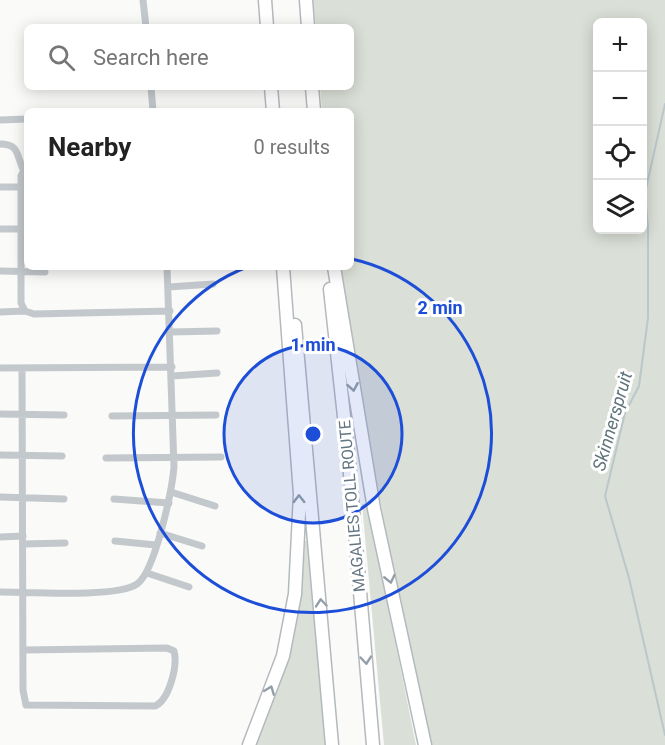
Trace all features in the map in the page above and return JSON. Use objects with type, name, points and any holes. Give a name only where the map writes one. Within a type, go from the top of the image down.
[{"type":"highway","points":[[265,0],[267,24]]},
{"type":"highway","points":[[306,0],[308,24]]},
{"type":"highway","points":[[272,90],[273,108]]},
{"type":"highway","points":[[312,90],[314,108]]},
{"type":"highway","points":[[249,745],[282,656],[296,583],[300,494],[283,270]]},
{"type":"highway","points":[[289,270],[308,452],[332,745]]},
{"type":"highway","name":"MAGALIES TOLL ROUTE","points":[[328,270],[349,462],[373,745]]},
{"type":"highway","points":[[334,270],[374,509],[425,745]]},
{"type":"street","points":[[143,0],[146,24]]},
{"type":"street","points":[[152,90],[153,108]]},
{"type":"street","points":[[0,120],[24,119]]},
{"type":"street","points":[[0,144],[14,146],[18,149],[24,164]]},
{"type":"street","points":[[24,172],[21,187],[24,208],[21,229],[24,249],[21,303],[25,311]]},
{"type":"street","points":[[0,187],[21,187]]},
{"type":"street","points":[[0,229],[21,229]]},
{"type":"street","points":[[0,592],[126,589],[140,582],[147,573],[169,503],[175,458],[167,270]]},
{"type":"street","points":[[0,271],[45,272]]},
{"type":"street","points":[[169,287],[213,284]]},
{"type":"street","points":[[0,312],[25,311],[34,314],[170,311]]},
{"type":"street","points":[[171,332],[217,331]]},
{"type":"street","points":[[0,368],[172,368]]},
{"type":"street","points":[[22,368],[23,690],[26,705],[155,706],[165,698],[175,662],[174,651],[166,648],[24,650]]},
{"type":"street","points":[[172,376],[217,373]]},
{"type":"street","points":[[0,414],[64,415]]},
{"type":"street","points":[[112,416],[216,415]]},
{"type":"street","points":[[0,454],[62,456]]},
{"type":"street","points":[[106,458],[221,457]]},
{"type":"street","points":[[171,492],[215,506]]},
{"type":"street","points":[[0,497],[64,499]]},
{"type":"street","points":[[114,499],[169,503]]},
{"type":"street","points":[[160,533],[202,546]]},
{"type":"street","points":[[0,537],[65,543]]},
{"type":"street","points":[[115,542],[156,545]]},
{"type":"street","points":[[147,573],[189,587]]},
{"type":"shaded area","points":[[313,0],[665,0],[665,745],[431,745],[394,581],[341,270],[354,270],[354,108],[322,108],[320,90],[354,90],[354,24],[316,24]]},
{"type":"shaded area","points":[[367,503],[416,745],[384,745],[362,504]]},
{"type":"shaded area","points":[[305,541],[309,541],[326,745],[256,745],[289,645],[300,594]]},
{"type":"waterway","name":"Skinnerspruit","points":[[665,104],[645,193],[648,228],[648,318],[639,386],[625,413],[605,496],[629,578],[665,735]]}]
